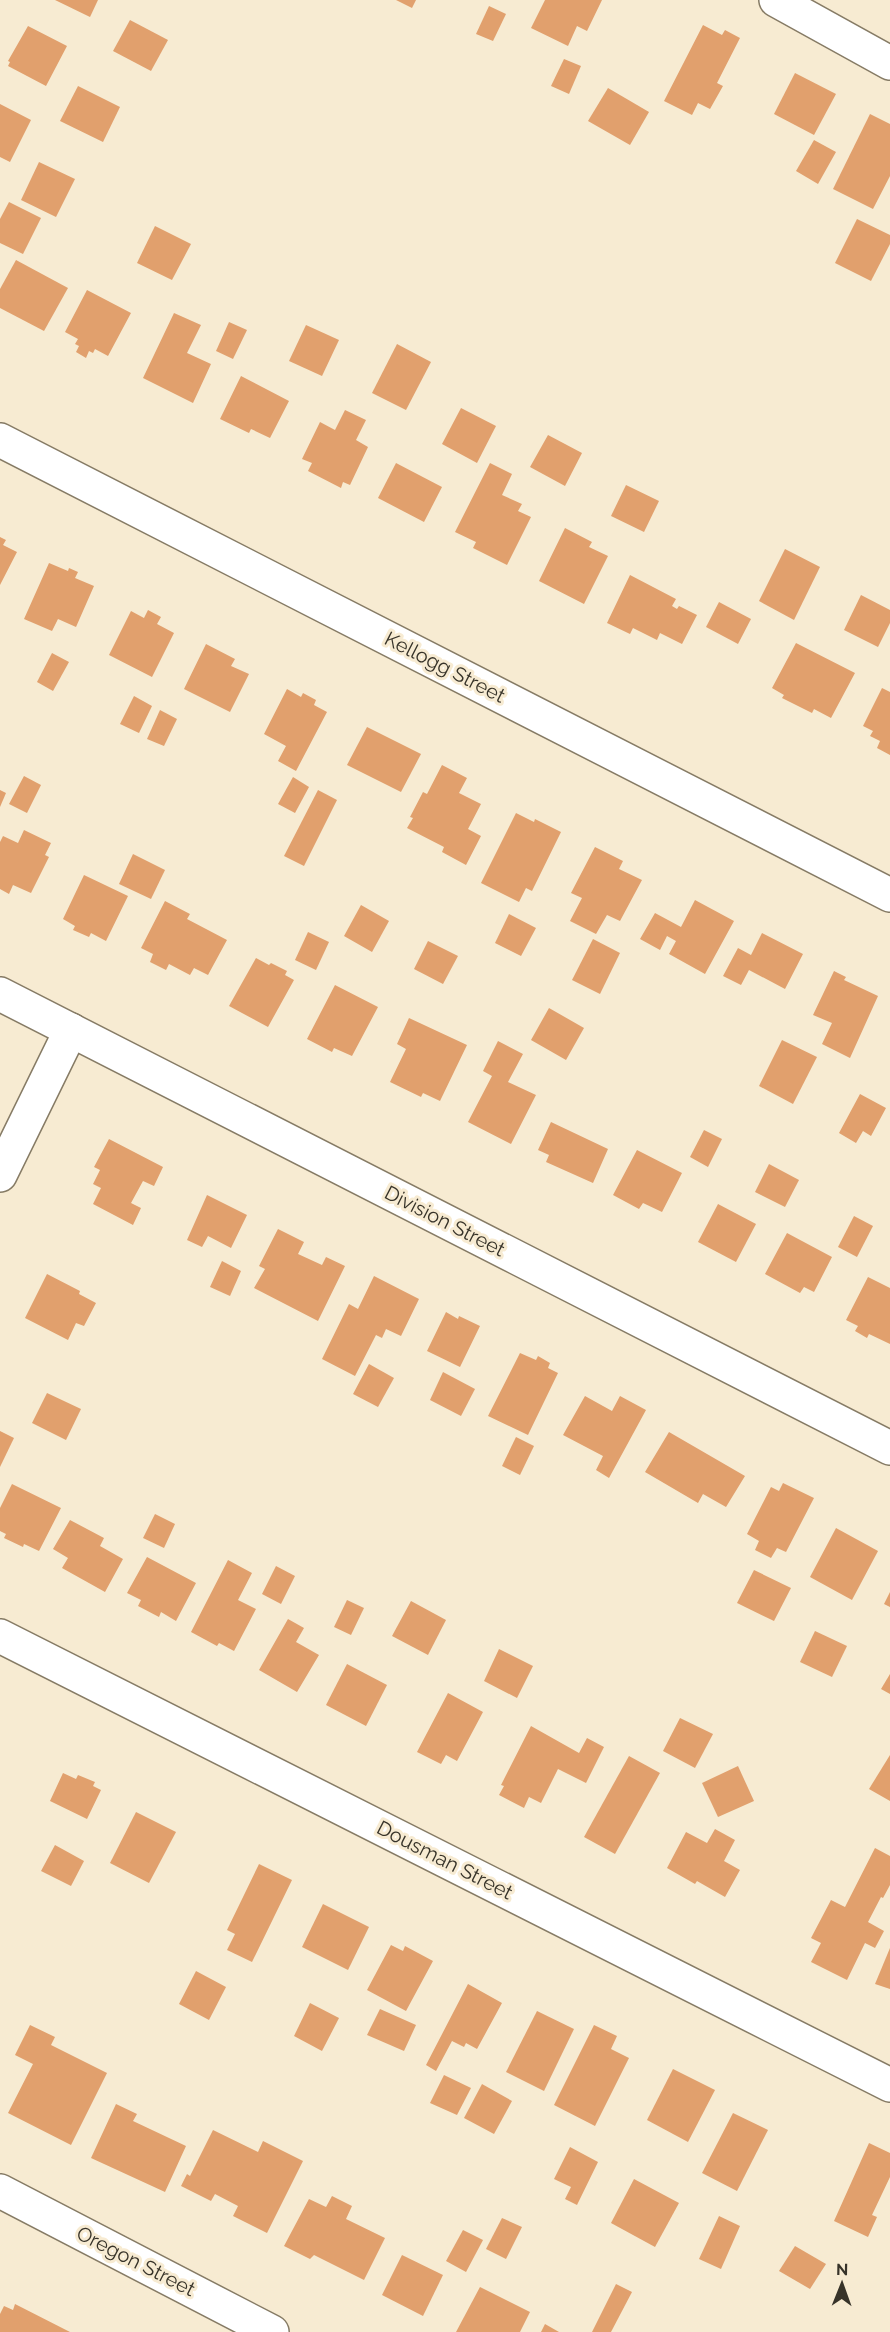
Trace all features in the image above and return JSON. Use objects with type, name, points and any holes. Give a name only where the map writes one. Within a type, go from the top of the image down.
[{"type":"street","points":[[776,0],[890,63]]},
{"type":"street","name":"Kellogg Street","points":[[0,440],[890,895]]},
{"type":"street","name":"Division Street","points":[[0,994],[890,1449]]},
{"type":"street","points":[[0,1175],[71,1030]]},
{"type":"street","name":"Dousman Street","points":[[0,1636],[890,2085]]},
{"type":"street","name":"Oregon Street","points":[[0,2191],[272,2332]]},
{"type":"building","points":[[55,0],[98,0],[90,17]]},
{"type":"building","points":[[396,0],[416,0],[412,8]]},
{"type":"building","points":[[545,0],[602,0],[587,31],[577,26],[568,46],[531,28]]},
{"type":"building","points":[[489,6],[506,14],[493,41],[476,34]]},
{"type":"building","points":[[130,20],[168,40],[151,71],[113,51]]},
{"type":"building","points":[[703,25],[722,35],[725,30],[740,38],[717,83],[723,86],[710,109],[698,103],[692,115],[664,101]]},
{"type":"building","points":[[28,26],[67,46],[46,86],[8,66],[10,62],[8,61]]},
{"type":"building","points":[[564,59],[581,66],[569,94],[551,86]]},
{"type":"building","points":[[795,73],[836,94],[814,135],[774,114]]},
{"type":"building","points":[[78,86],[120,107],[103,142],[60,121]]},
{"type":"building","points":[[608,88],[649,112],[630,145],[588,121]]},
{"type":"building","points":[[0,104],[31,120],[10,162],[0,157]]},
{"type":"building","points":[[870,114],[890,124],[890,176],[873,209],[833,189]]},
{"type":"building","points":[[814,140],[836,152],[818,184],[796,171]]},
{"type":"building","points":[[39,162],[75,179],[56,217],[21,200]]},
{"type":"building","points":[[9,202],[41,218],[23,254],[0,243],[0,219]]},
{"type":"building","points":[[857,219],[890,235],[890,244],[871,281],[835,263]]},
{"type":"building","points":[[155,226],[191,244],[172,280],[137,263]]},
{"type":"building","points":[[16,260],[68,288],[44,331],[0,308],[0,289]]},
{"type":"building","points":[[87,290],[131,313],[108,356],[95,349],[93,353],[89,351],[86,358],[76,352],[79,346],[75,344],[78,339],[65,332]]},
{"type":"building","points":[[174,313],[201,325],[187,353],[211,364],[193,403],[143,378]]},
{"type":"building","points":[[229,322],[247,330],[233,359],[216,351]]},
{"type":"building","points":[[306,325],[339,340],[322,376],[289,361]]},
{"type":"building","points":[[397,344],[431,362],[406,410],[372,393]]},
{"type":"building","points":[[241,376],[289,401],[270,438],[251,429],[249,433],[220,419]]},
{"type":"building","points":[[461,408],[496,426],[477,463],[442,444]]},
{"type":"building","points":[[345,410],[366,420],[356,440],[368,447],[350,485],[343,482],[341,488],[308,471],[312,463],[302,459],[320,422],[335,430]]},
{"type":"building","points":[[548,435],[582,453],[565,486],[530,467]]},
{"type":"building","points":[[396,463],[442,487],[424,522],[378,498]]},
{"type":"building","points":[[490,463],[512,474],[502,495],[522,504],[518,511],[531,517],[507,565],[473,548],[476,542],[455,532]]},
{"type":"building","points":[[626,485],[659,501],[644,532],[611,516]]},
{"type":"building","points":[[565,528],[592,542],[589,547],[608,556],[584,604],[539,581]]},
{"type":"building","points":[[0,537],[6,540],[3,545],[17,552],[0,585]]},
{"type":"building","points":[[785,549],[820,567],[794,620],[759,601]]},
{"type":"building","points":[[49,563],[68,571],[69,568],[78,572],[75,578],[94,586],[76,627],[58,619],[52,631],[24,619]]},
{"type":"building","points":[[630,575],[676,599],[672,606],[677,609],[679,606],[697,615],[682,644],[660,633],[657,640],[633,628],[630,634],[607,623]]},
{"type":"building","points":[[861,595],[890,610],[890,623],[878,647],[844,630]]},
{"type":"building","points":[[719,602],[751,619],[738,644],[706,627]]},
{"type":"building","points":[[148,610],[161,617],[157,624],[174,633],[152,677],[109,655],[131,611],[144,618]]},
{"type":"building","points":[[796,643],[855,673],[831,718],[814,709],[812,713],[782,698],[784,695],[772,688]]},
{"type":"building","points":[[206,644],[235,659],[231,666],[249,674],[230,712],[184,689]]},
{"type":"building","points":[[52,653],[69,662],[53,691],[37,682]]},
{"type":"building","points":[[882,688],[890,692],[890,755],[877,748],[880,741],[870,736],[873,731],[863,726]]},
{"type":"building","points":[[287,689],[301,697],[303,693],[316,700],[314,705],[327,712],[296,771],[278,761],[286,746],[264,734]]},
{"type":"building","points":[[134,696],[152,706],[139,733],[120,724]]},
{"type":"building","points":[[160,710],[177,719],[164,746],[147,739]]},
{"type":"building","points":[[367,727],[421,754],[401,792],[347,765]]},
{"type":"building","points":[[442,765],[467,778],[459,793],[481,804],[468,829],[481,836],[466,865],[442,852],[444,847],[407,828],[423,792],[427,794]]},
{"type":"building","points":[[24,776],[41,785],[27,813],[9,804]]},
{"type":"building","points":[[293,777],[309,787],[295,813],[278,804]]},
{"type":"building","points":[[0,790],[6,793],[0,807]]},
{"type":"building","points":[[318,790],[337,800],[304,866],[284,856]]},
{"type":"building","points":[[516,813],[534,822],[535,819],[561,832],[532,891],[526,888],[519,902],[481,883]]},
{"type":"building","points":[[24,830],[51,843],[45,855],[49,857],[31,893],[13,885],[9,894],[0,889],[0,842],[3,836],[18,843]]},
{"type":"building","points":[[595,847],[623,861],[619,869],[642,880],[620,921],[607,915],[596,934],[570,921],[582,898],[571,893]]},
{"type":"building","points":[[133,854],[165,870],[151,899],[119,884]]},
{"type":"building","points":[[84,875],[128,896],[106,941],[91,933],[89,937],[73,930],[75,926],[63,919]]},
{"type":"building","points":[[695,900],[734,921],[705,974],[669,954],[676,941],[667,936],[660,950],[640,939],[655,913],[681,927]]},
{"type":"building","points":[[165,901],[190,914],[187,919],[227,940],[208,975],[194,968],[190,975],[169,964],[166,970],[150,962],[153,954],[141,948]]},
{"type":"building","points":[[361,905],[389,921],[372,952],[344,936]]},
{"type":"building","points":[[509,914],[536,928],[521,956],[495,943]]},
{"type":"building","points":[[308,932],[329,942],[316,970],[295,960]]},
{"type":"building","points":[[762,933],[803,954],[785,989],[749,970],[741,985],[723,976],[738,948],[751,955]]},
{"type":"building","points":[[593,939],[620,953],[600,994],[572,980]]},
{"type":"building","points":[[428,941],[458,956],[443,984],[414,969]]},
{"type":"building","points":[[256,958],[287,971],[285,975],[294,980],[268,1027],[229,1006]]},
{"type":"building","points":[[834,971],[846,977],[844,980],[878,996],[850,1058],[822,1044],[832,1023],[813,1015]]},
{"type":"building","points":[[335,985],[378,1007],[352,1056],[334,1048],[332,1052],[307,1039]]},
{"type":"building","points":[[549,1008],[584,1028],[566,1060],[531,1040]]},
{"type":"building","points":[[409,1018],[467,1045],[440,1101],[423,1093],[421,1097],[390,1082],[406,1049],[397,1044]]},
{"type":"building","points":[[782,1040],[817,1057],[793,1104],[759,1086]]},
{"type":"building","points":[[498,1041],[523,1054],[508,1082],[536,1095],[511,1144],[468,1122],[492,1076],[483,1071]]},
{"type":"building","points":[[860,1094],[886,1108],[871,1136],[863,1131],[856,1143],[839,1133]]},
{"type":"building","points":[[551,1122],[608,1149],[593,1183],[546,1162],[549,1155],[538,1150]]},
{"type":"building","points":[[704,1130],[722,1139],[708,1167],[690,1157]]},
{"type":"building","points":[[109,1139],[163,1167],[154,1186],[143,1181],[131,1203],[141,1208],[133,1225],[93,1204],[101,1188],[93,1184],[100,1170],[94,1167]]},
{"type":"building","points":[[637,1150],[682,1173],[662,1212],[643,1203],[639,1209],[613,1195]]},
{"type":"building","points":[[769,1164],[799,1180],[785,1207],[755,1192]]},
{"type":"building","points":[[207,1195],[247,1215],[231,1248],[208,1236],[202,1247],[187,1240]]},
{"type":"building","points":[[718,1204],[756,1224],[736,1262],[698,1242]]},
{"type":"building","points":[[854,1216],[873,1226],[857,1257],[838,1247]]},
{"type":"building","points":[[278,1229],[304,1242],[298,1254],[322,1265],[326,1257],[345,1266],[318,1321],[254,1288],[265,1269],[259,1266]]},
{"type":"building","points":[[787,1233],[832,1257],[814,1292],[804,1287],[800,1293],[765,1274]]},
{"type":"building","points":[[222,1261],[241,1271],[230,1296],[210,1287]]},
{"type":"building","points":[[47,1274],[80,1291],[79,1294],[96,1303],[84,1326],[76,1323],[68,1340],[25,1318]]},
{"type":"building","points":[[374,1276],[419,1299],[401,1336],[386,1329],[382,1338],[376,1335],[355,1376],[322,1359],[349,1304],[358,1309]]},
{"type":"building","points":[[868,1277],[890,1288],[890,1344],[869,1334],[867,1338],[855,1331],[858,1326],[846,1320]]},
{"type":"building","points":[[446,1312],[458,1319],[459,1316],[480,1326],[460,1367],[427,1351]]},
{"type":"building","points":[[520,1353],[536,1360],[538,1356],[550,1363],[548,1368],[558,1373],[528,1435],[488,1416]]},
{"type":"building","points":[[369,1364],[394,1378],[378,1407],[353,1394]]},
{"type":"building","points":[[443,1372],[475,1389],[461,1416],[430,1400]]},
{"type":"building","points":[[47,1393],[81,1409],[66,1440],[32,1423]]},
{"type":"building","points":[[585,1396],[612,1411],[620,1396],[646,1410],[609,1478],[596,1470],[603,1456],[563,1435]]},
{"type":"building","points":[[0,1431],[14,1438],[0,1467]]},
{"type":"building","points":[[669,1432],[745,1476],[726,1507],[703,1494],[698,1503],[645,1472]]},
{"type":"building","points":[[516,1437],[534,1446],[520,1475],[502,1466]]},
{"type":"building","points":[[783,1483],[814,1498],[786,1552],[777,1548],[771,1558],[755,1550],[759,1541],[747,1534],[771,1487],[779,1491]]},
{"type":"building","points":[[12,1484],[61,1508],[39,1551],[24,1544],[23,1547],[4,1538],[6,1534],[0,1531],[0,1508]]},
{"type":"building","points":[[155,1514],[175,1524],[164,1548],[143,1538]]},
{"type":"building","points":[[70,1520],[104,1538],[100,1546],[123,1559],[105,1592],[62,1568],[68,1558],[53,1549]]},
{"type":"building","points":[[836,1528],[878,1551],[852,1600],[810,1577]]},
{"type":"building","points":[[147,1557],[196,1583],[176,1621],[161,1612],[159,1617],[138,1606],[141,1600],[127,1593]]},
{"type":"building","points":[[228,1560],[252,1573],[238,1600],[256,1609],[234,1651],[219,1643],[217,1646],[191,1632]]},
{"type":"building","points":[[276,1566],[295,1576],[281,1604],[262,1594]]},
{"type":"building","points":[[754,1570],[791,1588],[774,1621],[737,1603]]},
{"type":"building","points":[[890,1592],[890,1607],[884,1604]]},
{"type":"building","points":[[347,1600],[364,1608],[351,1635],[334,1627]]},
{"type":"building","points":[[411,1601],[446,1620],[428,1655],[392,1636]]},
{"type":"building","points":[[288,1619],[304,1628],[296,1642],[319,1655],[297,1692],[259,1670]]},
{"type":"building","points":[[815,1631],[847,1646],[832,1677],[800,1662]]},
{"type":"building","points":[[499,1649],[533,1666],[517,1698],[484,1681]]},
{"type":"building","points":[[347,1664],[387,1685],[366,1726],[326,1705]]},
{"type":"building","points":[[890,1674],[890,1694],[881,1689]]},
{"type":"building","points":[[448,1693],[483,1712],[457,1761],[446,1755],[441,1764],[417,1752]]},
{"type":"building","points":[[680,1718],[713,1734],[695,1768],[663,1751]]},
{"type":"building","points":[[531,1726],[579,1753],[587,1738],[604,1747],[586,1783],[558,1769],[541,1803],[529,1797],[524,1808],[499,1795],[504,1786],[501,1785]]},
{"type":"building","points":[[890,1755],[890,1801],[869,1789]]},
{"type":"building","points":[[629,1756],[660,1773],[615,1854],[584,1837]]},
{"type":"building","points":[[738,1766],[754,1801],[718,1817],[702,1783]]},
{"type":"building","points":[[63,1773],[76,1779],[78,1775],[95,1782],[93,1786],[101,1790],[87,1819],[50,1801]]},
{"type":"building","points":[[136,1812],[176,1832],[149,1883],[110,1863]]},
{"type":"building","points":[[715,1829],[735,1840],[724,1861],[740,1870],[725,1897],[667,1868],[686,1832],[707,1843]]},
{"type":"building","points":[[55,1845],[84,1861],[71,1886],[41,1871]]},
{"type":"building","points":[[875,1848],[890,1856],[890,1885],[868,1922],[884,1931],[875,1948],[865,1943],[847,1980],[811,1962],[821,1943],[811,1938],[831,1900],[845,1907]]},
{"type":"building","points":[[259,1864],[292,1880],[252,1962],[227,1950],[235,1934],[227,1930]]},
{"type":"building","points":[[323,1904],[369,1927],[348,1970],[302,1947]]},
{"type":"building","points":[[391,1945],[403,1951],[405,1946],[433,1961],[406,2011],[367,1990]]},
{"type":"building","points":[[890,1948],[890,1989],[875,1984]]},
{"type":"building","points":[[196,1971],[226,1987],[209,2020],[179,2004]]},
{"type":"building","points":[[468,1984],[502,2003],[477,2049],[466,2043],[464,2047],[452,2041],[436,2071],[426,2065]]},
{"type":"building","points":[[310,2003],[339,2018],[322,2051],[294,2036]]},
{"type":"building","points":[[380,2009],[416,2025],[404,2051],[367,2035]]},
{"type":"building","points":[[537,2011],[574,2029],[544,2091],[506,2072]]},
{"type":"building","points":[[30,2025],[55,2037],[51,2045],[107,2073],[71,2145],[8,2113],[33,2064],[15,2055]]},
{"type":"building","points":[[594,2025],[617,2036],[611,2049],[629,2058],[595,2126],[554,2105]]},
{"type":"building","points":[[673,2069],[715,2090],[688,2142],[647,2120]]},
{"type":"building","points":[[444,2075],[471,2088],[457,2115],[430,2103]]},
{"type":"building","points":[[482,2084],[512,2101],[494,2134],[464,2118]]},
{"type":"building","points":[[116,2104],[137,2114],[133,2121],[186,2146],[165,2192],[91,2158]]},
{"type":"building","points":[[733,2113],[768,2130],[737,2191],[702,2173]]},
{"type":"building","points":[[213,2130],[258,2152],[263,2141],[303,2161],[267,2233],[233,2216],[238,2206],[215,2194],[211,2201],[181,2186],[187,2174],[190,2176]]},
{"type":"building","points":[[869,2143],[890,2153],[890,2177],[872,2215],[877,2217],[868,2237],[834,2221]]},
{"type":"building","points":[[570,2147],[598,2162],[577,2205],[565,2199],[571,2187],[554,2179]]},
{"type":"building","points":[[634,2179],[679,2203],[655,2247],[611,2223]]},
{"type":"building","points":[[332,2196],[352,2206],[346,2219],[385,2238],[364,2280],[314,2255],[310,2259],[284,2246],[309,2199],[326,2207]]},
{"type":"building","points":[[719,2216],[740,2226],[721,2269],[699,2259]]},
{"type":"building","points":[[502,2218],[522,2227],[506,2259],[486,2249]]},
{"type":"building","points":[[463,2230],[483,2240],[466,2272],[446,2261]]},
{"type":"building","points":[[795,2246],[826,2264],[810,2289],[779,2271]]},
{"type":"building","points":[[402,2255],[443,2275],[423,2316],[382,2295]]},
{"type":"building","points":[[616,2284],[632,2292],[611,2332],[592,2332]]},
{"type":"building","points":[[480,2287],[530,2312],[520,2332],[456,2332]]},
{"type":"building","points":[[15,2304],[70,2332],[0,2332],[0,2314],[4,2306],[13,2310]]},
{"type":"building","points":[[545,2324],[559,2332],[541,2332]]}]
